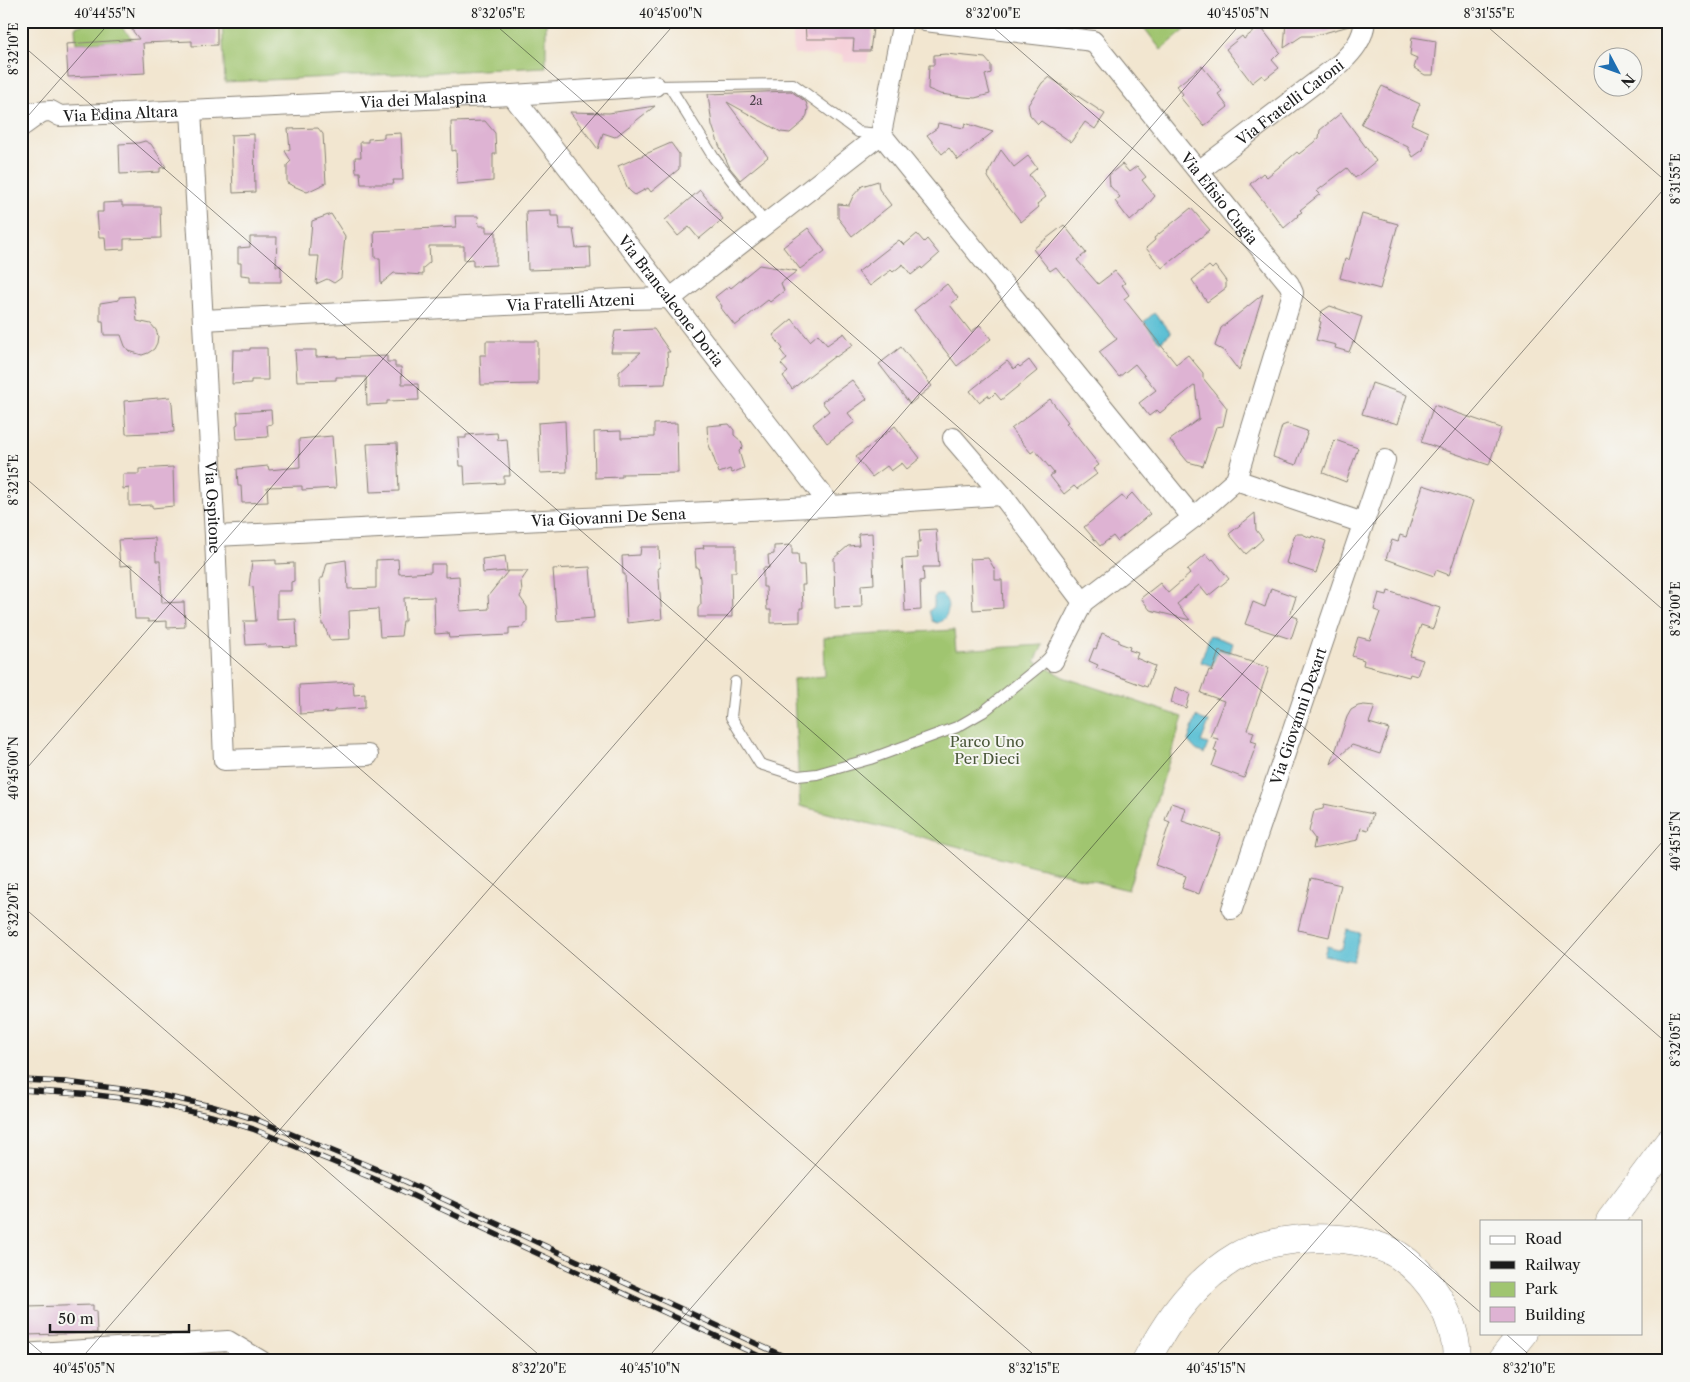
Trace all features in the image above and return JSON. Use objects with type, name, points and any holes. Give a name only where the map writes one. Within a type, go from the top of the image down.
[{"type":"main road","points":[[1611,1220],[1669,1142]]},
{"type":"main road","points":[[1146,1361],[1177,1309],[1205,1280],[1237,1256],[1272,1243],[1304,1238],[1338,1239],[1373,1245],[1397,1255],[1418,1271],[1435,1292],[1448,1316],[1454,1336],[1457,1361]]},
{"type":"main road","points":[[1501,1361],[1522,1334]]},
{"type":"street","points":[[671,298],[881,134],[903,21]]},
{"type":"street","name":"Via Efisio Cugia","points":[[925,21],[1094,41],[1289,284],[1293,293],[1236,480]]},
{"type":"street","name":"Via Fratelli Catoni","points":[[1198,170],[1341,63],[1356,48],[1364,30],[1365,21]]},
{"type":"street","name":"Via dei Malaspina","points":[[191,110],[663,87]]},
{"type":"street","name":"Via Brancaleone Doria","points":[[512,95],[831,506]]},
{"type":"street","name":"Via Edina Altara","points":[[21,113],[51,111],[60,116],[191,110]]},
{"type":"street","name":"Via Ospitone","points":[[191,110],[215,536],[224,760],[368,756]]},
{"type":"street","points":[[881,134],[1194,518]]},
{"type":"street","name":"Via Fratelli Atzeni","points":[[203,320],[671,298]]},
{"type":"street","points":[[953,438],[1002,495],[1083,602]]},
{"type":"street","name":"Via Giovanni Dexart","points":[[1232,910],[1385,460]]},
{"type":"street","points":[[1057,653],[1083,602],[1194,518],[1236,480],[1363,523]]},
{"type":"street","name":"Via Giovanni De Sena","points":[[215,536],[831,506],[1002,495]]},
{"type":"street","points":[[21,1354],[228,1341],[261,1361]]},
{"type":"lane","points":[[663,87],[794,84],[858,132],[881,134]]},
{"type":"lane","points":[[663,87],[714,158],[766,224]]},
{"type":"lane","points":[[21,134],[51,111]]},
{"type":"lane","points":[[735,682],[731,717],[760,764],[798,776],[817,774],[870,759],[957,726],[983,712],[1057,653]]},
{"type":"shaded area","points":[[792,21],[874,21],[867,63],[844,62],[843,54],[794,55]]},
{"type":"green space","points":[[93,21],[120,21],[123,29],[134,40],[76,43],[75,27]]},
{"type":"green space","points":[[222,21],[546,21],[546,67],[225,82]]},
{"type":"green space","points":[[1139,21],[1196,21],[1161,50]]},
{"type":"green space","name":"Parco Uno Per Dieci","points":[[954,630],[956,650],[1043,645],[1035,661],[1063,677],[1183,717],[1128,890],[800,806],[793,679],[825,676],[824,637]]},
{"type":"water","points":[[1154,313],[1171,333],[1160,342],[1144,322]]},
{"type":"water","points":[[942,595],[945,598],[948,610],[944,618],[937,623],[932,621],[929,611],[934,607],[934,597]]},
{"type":"water","points":[[1210,635],[1233,643],[1230,653],[1218,649],[1212,666],[1201,662]]},
{"type":"water","points":[[1196,717],[1209,722],[1201,742],[1208,744],[1204,754],[1196,750],[1188,741]]},
{"type":"water","points":[[1347,930],[1360,933],[1353,961],[1324,955],[1327,946],[1338,949],[1342,948]]},
{"type":"building","points":[[125,21],[217,21],[217,45],[192,46],[192,41],[143,43],[145,73],[68,77],[66,44],[139,39]]},
{"type":"building","points":[[805,21],[874,21],[870,51],[853,51],[854,39],[806,39]]},
{"type":"building","points":[[1286,21],[1349,21],[1349,26],[1313,36],[1302,36],[1284,48]]},
{"type":"building","points":[[1260,26],[1280,52],[1272,60],[1279,68],[1265,79],[1262,75],[1252,83],[1226,49],[1242,36],[1244,39]]},
{"type":"building","points":[[1412,37],[1436,41],[1433,75],[1425,75],[1414,68],[1417,58],[1410,55]]},
{"type":"building","points":[[946,54],[985,58],[991,65],[991,73],[985,75],[990,94],[975,98],[940,94],[928,89],[929,65],[934,65],[934,55]]},
{"type":"building","points":[[1202,66],[1222,91],[1218,94],[1228,107],[1204,126],[1180,97],[1183,94],[1177,86]]},
{"type":"building","points":[[1049,77],[1105,114],[1095,129],[1085,122],[1071,142],[1041,121],[1038,124],[1030,115],[1028,105],[1042,83]]},
{"type":"building","points":[[1382,86],[1420,104],[1411,124],[1428,132],[1423,150],[1413,157],[1408,147],[1361,124]]},
{"type":"building","points":[[791,91],[806,102],[808,108],[803,122],[790,133],[781,132],[727,102],[768,157],[740,180],[730,168],[719,145],[712,125],[708,94]]},
{"type":"building","points":[[655,106],[615,137],[603,133],[598,149],[570,112],[609,113]]},
{"type":"building","points":[[1341,113],[1376,161],[1355,178],[1347,168],[1317,191],[1320,194],[1300,210],[1302,212],[1284,228],[1250,184],[1263,173],[1267,177],[1297,152],[1299,154],[1319,138],[1320,130]]},
{"type":"building","points":[[485,121],[495,133],[496,154],[493,154],[493,181],[457,184],[456,150],[452,151],[451,122]]},
{"type":"building","points":[[938,123],[964,128],[965,123],[993,132],[958,160],[949,148],[942,154],[927,135],[937,128]]},
{"type":"building","points":[[318,128],[323,134],[326,183],[307,192],[287,183],[287,165],[291,161],[285,151],[290,149],[288,129]]},
{"type":"building","points":[[401,133],[403,180],[393,180],[394,184],[361,184],[360,172],[356,172],[355,157],[361,157],[360,142],[368,142],[368,139],[384,138],[384,134]]},
{"type":"building","points":[[254,134],[255,192],[233,193],[231,135]]},
{"type":"building","points":[[145,141],[151,144],[166,167],[160,168],[160,172],[120,174],[119,144]]},
{"type":"building","points":[[671,143],[679,154],[679,169],[651,192],[648,188],[635,195],[631,192],[618,166]]},
{"type":"building","points":[[1001,150],[1014,167],[1028,156],[1037,168],[1029,175],[1046,197],[1037,204],[1039,207],[1021,222],[988,177],[989,171]]},
{"type":"building","points":[[1122,164],[1129,172],[1137,166],[1146,177],[1142,180],[1155,196],[1130,221],[1115,201],[1120,197],[1110,186],[1109,175]]},
{"type":"building","points":[[878,181],[879,189],[891,205],[852,236],[838,218],[838,204],[849,205],[853,196],[862,186]]},
{"type":"building","points":[[700,190],[723,219],[699,239],[689,227],[678,236],[665,220]]},
{"type":"building","points":[[122,202],[122,206],[160,206],[161,238],[124,239],[124,249],[106,250],[105,237],[99,237],[97,212],[103,212],[103,203]]},
{"type":"building","points":[[1191,208],[1210,230],[1162,268],[1146,248],[1155,240],[1154,238]]},
{"type":"building","points":[[551,210],[551,216],[559,216],[560,229],[573,229],[576,248],[590,247],[591,268],[528,270],[526,211]]},
{"type":"building","points":[[331,214],[345,236],[341,278],[334,283],[327,279],[316,284],[319,256],[309,256],[312,221]]},
{"type":"building","points":[[1362,214],[1398,224],[1380,289],[1340,278],[1345,259],[1349,260]]},
{"type":"building","points":[[455,216],[478,216],[479,226],[486,226],[486,232],[496,232],[496,265],[473,266],[473,259],[464,260],[464,246],[429,246],[430,262],[423,268],[423,275],[394,273],[381,284],[380,258],[375,258],[374,231],[456,227]]},
{"type":"building","points":[[1064,225],[1086,253],[1077,260],[1098,284],[1115,271],[1125,283],[1122,285],[1129,295],[1124,299],[1176,364],[1188,355],[1203,373],[1203,378],[1227,408],[1223,426],[1216,427],[1203,466],[1188,462],[1170,440],[1199,419],[1195,385],[1160,413],[1157,410],[1149,416],[1139,403],[1156,390],[1135,364],[1119,377],[1099,352],[1117,339],[1065,276],[1056,267],[1050,271],[1033,249]]},
{"type":"building","points":[[808,228],[825,251],[800,269],[783,247]]},
{"type":"building","points":[[917,234],[924,242],[927,239],[939,254],[922,269],[921,267],[911,275],[903,264],[893,272],[891,270],[870,286],[858,272],[899,240],[904,245]]},
{"type":"building","points":[[250,237],[277,237],[276,266],[281,266],[281,282],[250,282],[250,276],[241,275],[241,263],[238,263],[238,248],[250,247]]},
{"type":"building","points":[[759,265],[797,271],[781,283],[784,291],[770,302],[768,300],[735,326],[715,297],[729,286],[731,288]]},
{"type":"building","points":[[1209,266],[1212,269],[1215,266],[1226,281],[1226,288],[1207,302],[1192,280]]},
{"type":"building","points":[[947,284],[958,298],[950,305],[971,332],[980,325],[991,339],[957,366],[914,310]]},
{"type":"building","points":[[1263,294],[1239,371],[1224,351],[1215,346],[1221,328]]},
{"type":"building","points":[[134,296],[137,321],[151,324],[158,336],[154,349],[142,355],[129,351],[121,335],[104,335],[103,321],[100,321],[100,303],[119,300],[119,297]]},
{"type":"building","points":[[1330,306],[1362,317],[1354,343],[1349,352],[1335,348],[1336,345],[1316,340],[1322,311]]},
{"type":"building","points":[[792,319],[810,341],[818,334],[827,345],[844,333],[853,345],[835,356],[792,389],[783,376],[788,372],[781,364],[787,359],[781,351],[783,349],[773,335]]},
{"type":"building","points":[[654,329],[670,352],[667,352],[668,363],[665,384],[619,385],[619,372],[641,352],[611,352],[615,331]]},
{"type":"building","points":[[486,341],[538,341],[538,384],[481,385],[480,355],[486,355]]},
{"type":"building","points":[[901,347],[932,386],[910,404],[879,364]]},
{"type":"building","points":[[250,348],[267,348],[268,380],[251,380],[251,383],[232,384],[233,350],[250,350]]},
{"type":"building","points":[[295,350],[316,350],[316,357],[387,356],[387,362],[395,362],[395,367],[401,367],[402,384],[418,384],[419,400],[387,401],[387,404],[367,405],[366,377],[336,377],[336,380],[297,381]]},
{"type":"building","points":[[1029,360],[1037,371],[1001,400],[995,393],[990,398],[988,395],[979,402],[970,391],[1007,361],[1014,369]]},
{"type":"building","points":[[852,380],[867,399],[848,413],[855,422],[827,443],[813,424],[829,411],[822,402]]},
{"type":"building","points":[[1372,383],[1407,395],[1398,424],[1362,414]]},
{"type":"building","points":[[170,397],[174,432],[126,434],[124,401]]},
{"type":"building","points":[[1050,399],[1099,465],[1093,469],[1097,474],[1077,489],[1074,486],[1064,494],[1050,476],[1054,473],[1035,450],[1031,453],[1011,429]]},
{"type":"building","points":[[1434,405],[1501,428],[1489,465],[1421,442]]},
{"type":"building","points":[[271,410],[272,424],[267,425],[268,437],[237,439],[237,412]]},
{"type":"building","points":[[565,421],[567,472],[540,473],[538,423]]},
{"type":"building","points":[[677,423],[678,473],[622,474],[622,477],[595,478],[594,432],[621,431],[621,438],[654,437],[654,424]]},
{"type":"building","points":[[729,424],[734,430],[734,435],[741,441],[743,447],[739,451],[744,468],[732,473],[730,469],[719,473],[708,442],[707,426]]},
{"type":"building","points":[[1287,424],[1307,431],[1296,465],[1273,457],[1282,426]]},
{"type":"building","points":[[895,426],[920,458],[907,469],[902,463],[891,471],[887,466],[872,477],[856,457]]},
{"type":"building","points":[[497,433],[498,440],[507,439],[510,476],[504,476],[504,483],[465,485],[464,466],[460,466],[458,438],[466,438],[466,435]]},
{"type":"building","points":[[332,436],[336,488],[302,490],[302,486],[267,487],[268,502],[242,503],[237,469],[268,466],[269,470],[300,467],[299,439]]},
{"type":"building","points":[[1335,440],[1358,448],[1346,482],[1323,473]]},
{"type":"building","points":[[397,443],[399,491],[370,492],[367,444]]},
{"type":"building","points":[[173,467],[174,506],[152,508],[152,505],[129,506],[129,488],[123,489],[123,474],[139,474],[139,469]]},
{"type":"building","points":[[1423,485],[1473,501],[1449,575],[1436,570],[1434,576],[1386,559],[1392,540],[1398,542],[1400,535],[1406,537]]},
{"type":"building","points":[[1132,493],[1150,514],[1117,541],[1113,536],[1100,546],[1084,527],[1122,496],[1125,500]]},
{"type":"building","points":[[1255,513],[1256,530],[1263,539],[1246,554],[1229,534]]},
{"type":"building","points":[[936,529],[939,567],[923,567],[924,580],[920,581],[921,610],[905,611],[902,559],[918,558],[917,542],[920,542],[919,530]]},
{"type":"building","points":[[872,533],[874,584],[861,585],[862,607],[835,608],[834,558],[848,546],[859,545],[858,534]]},
{"type":"building","points":[[1295,534],[1302,534],[1311,538],[1312,536],[1326,541],[1316,573],[1286,563]]},
{"type":"building","points":[[155,538],[156,561],[160,561],[162,603],[184,602],[185,627],[167,628],[167,621],[148,622],[148,619],[135,619],[132,565],[120,566],[118,540]]},
{"type":"building","points":[[703,545],[736,545],[736,572],[731,572],[732,617],[698,617],[698,608],[701,604],[700,579],[698,567],[696,567],[695,549],[704,548]]},
{"type":"building","points":[[792,545],[792,554],[798,554],[799,565],[804,565],[805,585],[802,585],[803,608],[800,608],[800,622],[771,623],[771,610],[767,610],[766,587],[763,587],[763,568],[769,568],[768,555],[774,554],[774,546]]},
{"type":"building","points":[[641,547],[659,547],[660,568],[658,568],[662,619],[627,623],[625,574],[623,574],[622,556],[640,555]]},
{"type":"building","points":[[1206,554],[1211,560],[1213,559],[1229,579],[1208,596],[1199,585],[1177,604],[1190,620],[1150,610],[1141,598],[1160,583],[1168,593],[1190,574],[1187,570]]},
{"type":"building","points":[[505,556],[507,571],[483,573],[482,559]]},
{"type":"building","points":[[988,558],[995,570],[995,580],[1002,580],[1003,608],[973,610],[970,559]]},
{"type":"building","points":[[398,559],[399,574],[431,572],[431,564],[445,564],[445,577],[459,576],[460,611],[489,609],[488,596],[508,571],[528,571],[521,581],[522,592],[520,597],[527,607],[527,623],[524,623],[524,627],[509,628],[509,635],[449,638],[448,633],[435,634],[434,597],[404,598],[405,621],[403,621],[401,636],[380,637],[378,609],[349,611],[350,639],[330,640],[324,625],[322,625],[321,608],[320,578],[323,578],[327,563],[346,560],[348,589],[376,588],[376,560]]},
{"type":"building","points":[[276,560],[276,564],[294,563],[294,581],[291,582],[291,591],[277,591],[277,620],[296,619],[297,646],[268,647],[264,644],[246,645],[244,621],[256,621],[253,587],[249,586],[252,561]]},
{"type":"building","points":[[590,567],[594,618],[557,621],[553,569]]},
{"type":"building","points":[[1271,588],[1296,597],[1290,615],[1298,618],[1291,639],[1245,624],[1253,602],[1265,607]]},
{"type":"building","points":[[1388,591],[1440,608],[1433,629],[1421,625],[1410,656],[1423,660],[1417,676],[1410,674],[1409,677],[1363,665],[1364,660],[1352,656],[1358,637],[1370,640],[1380,612],[1374,610],[1379,593],[1387,595]]},
{"type":"building","points":[[1102,633],[1130,647],[1129,650],[1138,653],[1136,658],[1155,666],[1147,687],[1096,668],[1098,665],[1089,661]]},
{"type":"building","points":[[1219,651],[1269,668],[1247,730],[1254,732],[1251,741],[1257,743],[1244,778],[1212,766],[1217,752],[1214,751],[1218,739],[1210,737],[1224,701],[1201,693],[1209,670],[1212,672]]},
{"type":"building","points":[[353,682],[354,695],[365,694],[365,708],[300,714],[299,685]]},
{"type":"building","points":[[1175,687],[1190,694],[1186,708],[1171,703]]},
{"type":"building","points":[[1364,705],[1375,706],[1369,723],[1389,729],[1380,754],[1352,745],[1331,764],[1347,717],[1351,710]]},
{"type":"building","points":[[1171,803],[1186,808],[1182,821],[1221,834],[1199,894],[1182,888],[1186,876],[1155,865],[1170,822],[1165,820]]},
{"type":"building","points":[[1324,804],[1373,814],[1368,830],[1361,828],[1358,840],[1313,849],[1315,839],[1309,831],[1314,811],[1323,809]]},
{"type":"building","points":[[1311,878],[1341,885],[1329,937],[1298,930]]},
{"type":"building","points":[[93,1305],[93,1311],[96,1311],[97,1333],[26,1335],[25,1313],[28,1313],[28,1307]]},
{"type":"railway","points":[[21,1080],[66,1082],[145,1092],[211,1106],[255,1119],[398,1178],[794,1361]]},
{"type":"railway","points":[[21,1090],[138,1100],[211,1116],[253,1129],[394,1187],[770,1361]]}]
